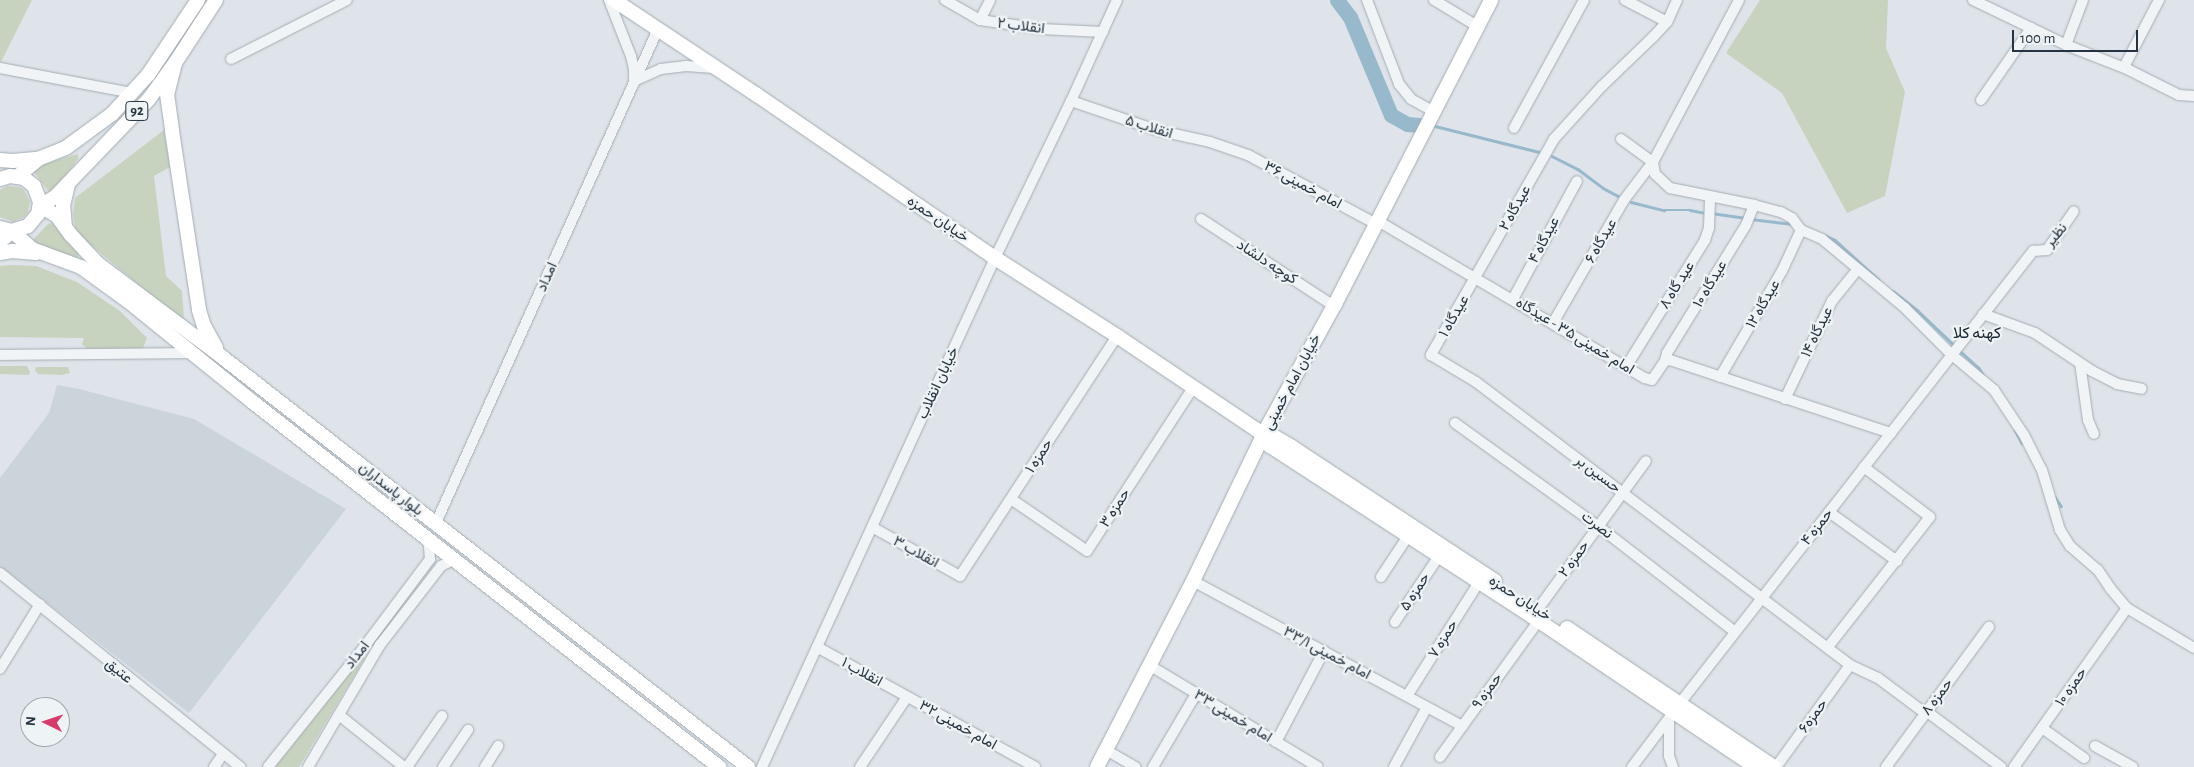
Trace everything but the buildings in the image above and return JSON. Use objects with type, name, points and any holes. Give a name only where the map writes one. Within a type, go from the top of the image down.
[{"type":"main road","name":"92","points":[[9,177],[38,159],[67,147],[90,132],[112,114],[167,50],[198,0]]},
{"type":"main road","name":"92","points":[[0,242],[6,229],[20,230],[34,221],[40,206],[55,197],[149,98],[175,64],[216,0]]},
{"type":"main road","name":"خیابان حمزه","points":[[614,0],[995,258],[1117,336],[1264,435],[1275,437],[1292,447],[1535,618],[1756,767]]},
{"type":"main road","name":"خیابان امام خمینی","points":[[1097,767],[1193,581],[1264,435],[1334,306],[1491,0]]},
{"type":"main road","points":[[175,64],[168,94],[168,107],[199,310],[211,341],[222,357]]},
{"type":"main road","points":[[90,132],[88,139],[90,145],[102,146]]},
{"type":"main road","points":[[0,160],[13,162],[38,159]]},
{"type":"main road","points":[[9,177],[34,186],[39,197],[40,206]]},
{"type":"main road","points":[[65,228],[63,206],[69,181]]},
{"type":"main road","name":"بلوار پاسداران","points":[[40,206],[50,210],[65,228],[86,262],[192,353],[719,767]]},
{"type":"main road","name":"بلوار پاسداران","points":[[6,229],[25,244],[48,255],[86,262],[222,357],[435,525],[748,767]]},
{"type":"main road","points":[[0,253],[12,251],[48,255]]},
{"type":"main road","name":"خیابان حمزه","points":[[1264,435],[1270,446],[1535,618]]},
{"type":"main road","points":[[428,537],[435,525]]},
{"type":"main road","name":"خیابان حمزه","points":[[1674,712],[1775,767]]},
{"type":"street","points":[[231,59],[346,0]]},
{"type":"street","points":[[609,0],[634,69],[634,82],[661,69],[686,66],[718,69]]},
{"type":"street","name":"انقلاب ۲","points":[[946,0],[980,20],[1041,29],[1103,32]]},
{"type":"street","points":[[980,20],[990,0]]},
{"type":"street","name":"خیابان انقلاب","points":[[762,767],[995,258],[1071,101],[1117,0]]},
{"type":"street","points":[[1367,0],[1399,84],[1411,99],[1434,112]]},
{"type":"street","points":[[1434,0],[1477,26]]},
{"type":"street","points":[[1514,128],[1584,0]]},
{"type":"street","points":[[1625,0],[1666,22]]},
{"type":"street","name":"عیدگاه ۲","points":[[1476,277],[1554,139],[1602,86],[1653,37],[1666,22],[1677,0]]},
{"type":"street","name":"عیدگاه ۶","points":[[1553,323],[1624,200],[1653,162],[1739,0]]},
{"type":"street","points":[[1973,0],[2066,45],[2124,67],[2179,95],[2194,96]]},
{"type":"street","points":[[2066,45],[2083,0]]},
{"type":"street","points":[[2124,67],[2159,0]]},
{"type":"street","points":[[1981,100],[2031,28]]},
{"type":"street","name":"امداد","points":[[435,525],[658,30]]},
{"type":"street","points":[[0,68],[132,93]]},
{"type":"street","name":"انقلاب ۵","points":[[1071,101],[1156,130],[1229,147]]},
{"type":"street","points":[[1621,139],[1653,162],[1655,174],[1670,188],[1754,205],[1781,212],[1792,218],[1801,230],[1822,239],[1857,270],[1956,350],[1994,390],[2024,435],[2042,470],[2060,530],[2070,546],[2098,570],[2127,608],[2194,648]]},
{"type":"street","name":"امام خمینی ۳۶","points":[[1229,147],[1248,155],[1377,223]]},
{"type":"street","points":[[0,165],[9,177]]},
{"type":"street","name":"عیدگاه ۴","points":[[1513,299],[1577,181]]},
{"type":"street","name":"عید گاه ۸","points":[[1626,367],[1706,240],[1709,228],[1710,197]]},
{"type":"street","name":"عیدگاه ۱۰","points":[[1665,361],[1746,224],[1754,205]]},
{"type":"street","name":"نظیر","points":[[2032,251],[2047,250],[2074,211]]},
{"type":"street","name":"کوچه دلشاد","points":[[1201,219],[1334,306]]},
{"type":"street","name":"امام خمینی ۳۵ - عیدگاه","points":[[1377,223],[1476,277],[1626,367],[1652,380],[1665,361]]},
{"type":"street","name":"عیدگاه ۱۲","points":[[1720,377],[1782,271],[1801,230]]},
{"type":"street","name":"حمزه ۴","points":[[1632,767],[2032,251]]},
{"type":"street","name":"عیدگاه ۱۴","points":[[1785,399],[1832,301],[1857,270]]},
{"type":"street","name":"عیدگاه ۱","points":[[1431,355],[1476,277]]},
{"type":"street","points":[[1983,314],[2035,333],[2080,363],[2117,384],[2142,389]]},
{"type":"street","name":"حمزه ۱","points":[[960,576],[1117,336]]},
{"type":"street","points":[[0,355],[192,353]]},
{"type":"street","name":"حسین بر","points":[[1431,355],[1476,382],[1850,665],[1878,678],[2001,767]]},
{"type":"street","points":[[1665,361],[1670,360],[1890,433]]},
{"type":"street","points":[[2080,363],[2088,420],[2094,434]]},
{"type":"street","name":"حمزه ۳","points":[[1011,499],[1087,550],[1194,388]]},
{"type":"street","name":"نصرت","points":[[1455,422],[1598,526],[1735,632]]},
{"type":"street","name":"حمزه ۲","points":[[1535,618],[1622,492],[1646,461]]},
{"type":"street","points":[[1828,647],[1930,517],[1864,467]]},
{"type":"street","points":[[1829,512],[1897,561]]},
{"type":"street","name":"انقلاب ۳","points":[[872,527],[960,576]]},
{"type":"street","name":"امداد","points":[[268,767],[364,647],[430,559],[428,537]]},
{"type":"street","points":[[1381,577],[1404,542]]},
{"type":"street","name":"امداد","points":[[308,767],[374,655],[441,566],[455,559]]},
{"type":"street","name":"حمزه ۵","points":[[1395,622],[1434,562]]},
{"type":"street","name":"عتیق","points":[[0,573],[240,767]]},
{"type":"street","name":"امام خمینی ۳۳/۱","points":[[1193,581],[1462,726]]},
{"type":"street","name":"حمزه ۷","points":[[1407,696],[1479,582]]},
{"type":"street","points":[[0,669],[40,604]]},
{"type":"street","name":"حمزه ۱۰","points":[[2014,767],[2127,608]]},
{"type":"street","name":"حمزه ۹","points":[[1440,756],[1535,618]]},
{"type":"street","name":"حمزه ۸","points":[[1886,767],[1989,627]]},
{"type":"street","points":[[364,647],[374,655]]},
{"type":"street","name":"انقلاب ۱","points":[[817,647],[907,698]]},
{"type":"street","points":[[1276,742],[1324,651]]},
{"type":"street","name":"امام خمینی ۳۳","points":[[1148,665],[1318,767]]},
{"type":"street","name":"حمزه۶","points":[[1775,767],[1850,665]]},
{"type":"street","points":[[1153,767],[1196,694]]},
{"type":"street","points":[[860,767],[907,698]]},
{"type":"street","name":"امام خمینی ۳۲","points":[[907,698],[1035,767]]},
{"type":"street","points":[[1394,767],[1426,706]]},
{"type":"street","points":[[1673,767],[1669,749],[1674,712]]},
{"type":"street","points":[[338,715],[405,767],[442,716]]},
{"type":"street","points":[[2042,728],[2084,758]]},
{"type":"street","points":[[443,767],[468,730]]},
{"type":"street","points":[[485,767],[498,746]]},
{"type":"street","points":[[2095,746],[2133,767]]},
{"type":"street","points":[[1106,750],[1136,767]]},
{"type":"street","points":[[214,767],[223,754]]},
{"type":"shaded area","points":[[57,385],[194,419],[346,509],[189,713],[0,566],[0,478],[49,413]]},
{"type":"green space","points":[[0,0],[32,0],[1,62],[0,62]]},
{"type":"green space","points":[[1760,0],[1888,0],[1886,48],[1905,92],[1885,196],[1847,213],[1782,93],[1726,53]]},
{"type":"green space","points":[[164,130],[170,167],[154,176],[166,276],[182,291],[184,318],[179,318],[76,233],[73,215],[75,198]]},
{"type":"green space","points":[[78,154],[78,159],[57,187],[49,192],[34,172],[36,166]]},
{"type":"green space","points":[[7,186],[19,187],[24,190],[30,201],[28,212],[24,217],[13,222],[0,217],[0,190]]},
{"type":"green space","points":[[52,223],[77,250],[79,257],[76,259],[42,249],[32,241],[48,224]]},
{"type":"green space","points":[[0,266],[36,266],[77,282],[120,311],[147,338],[143,348],[96,351],[86,348],[82,344],[84,338],[0,337]]},
{"type":"green space","points":[[0,366],[27,366],[30,372],[29,375],[0,374]]},
{"type":"green space","points":[[36,367],[68,367],[70,373],[61,375],[38,374],[35,370]]},
{"type":"green space","points":[[361,655],[365,658],[299,767],[273,767]]},
{"type":"waterway","points":[[1337,0],[1350,17],[1391,115],[1407,124],[1419,125]]},
{"type":"waterway","points":[[1435,126],[1539,152]]},
{"type":"waterway","points":[[1552,156],[1578,169],[1603,188],[1618,196]]},
{"type":"waterway","points":[[1631,202],[1664,210],[1690,210],[1706,213]]},
{"type":"waterway","points":[[1711,213],[1746,218]]},
{"type":"waterway","points":[[1751,219],[1793,224]]},
{"type":"waterway","points":[[1824,235],[1835,240],[1879,280]]},
{"type":"waterway","points":[[1893,291],[1917,310],[1954,345]]},
{"type":"waterway","points":[[1960,351],[1979,368],[1984,376]]},
{"type":"waterway","points":[[2015,430],[2022,443]]},
{"type":"waterway","points":[[2055,497],[2061,506]]},
{"type":"district","name":"کهنه کلا","points":[[1977,333]]}]
